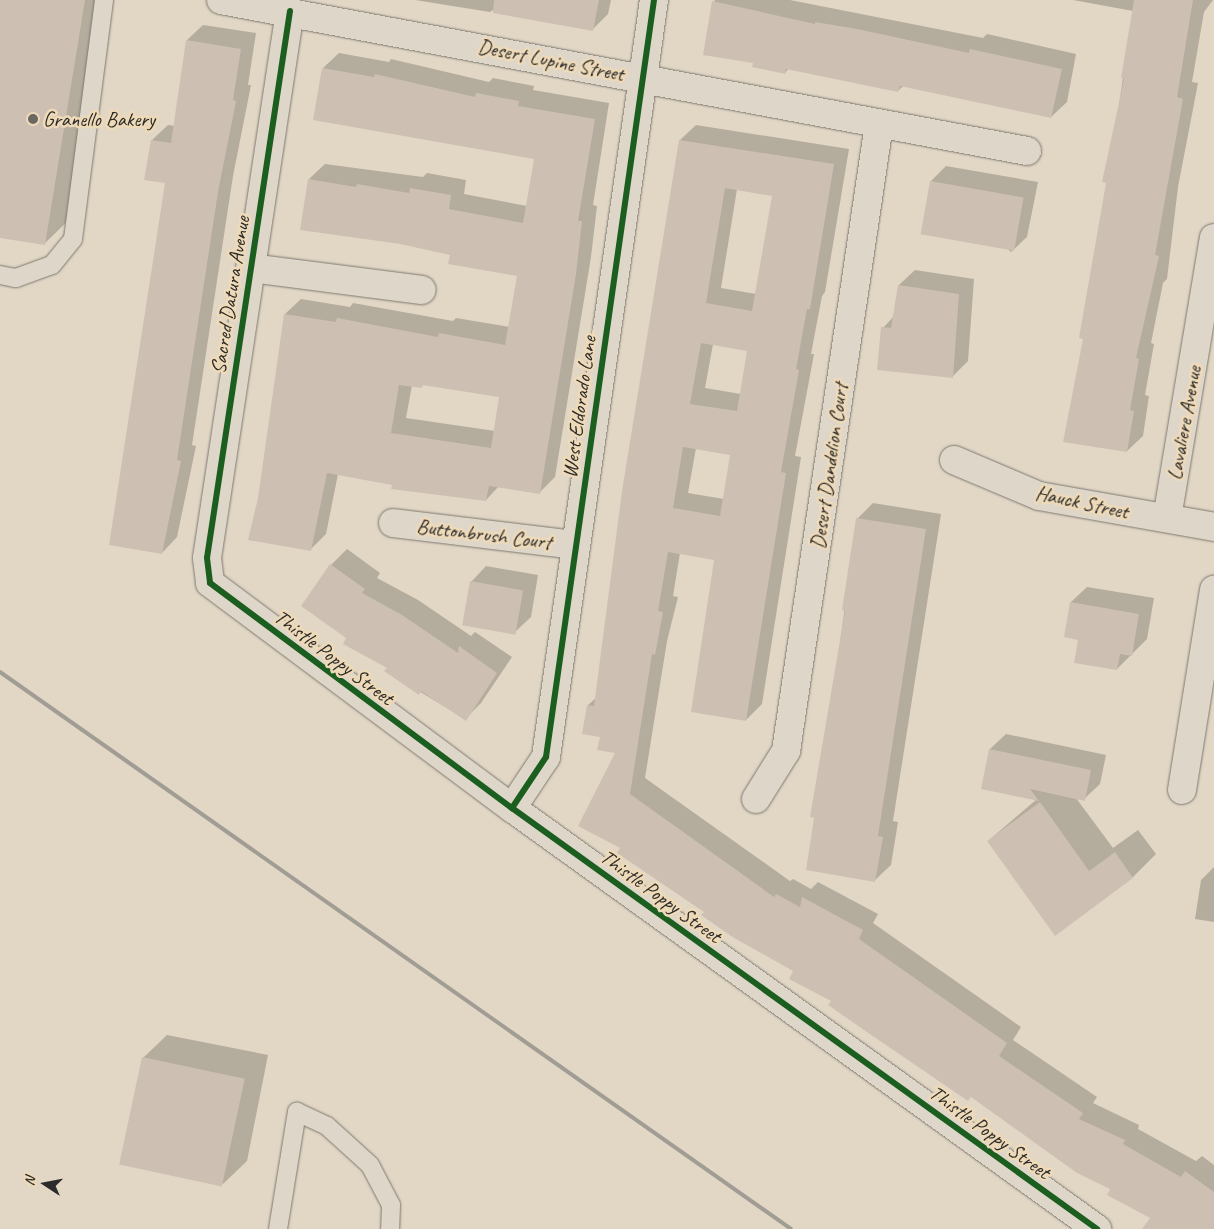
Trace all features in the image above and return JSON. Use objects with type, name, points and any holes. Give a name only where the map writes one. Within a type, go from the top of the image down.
[{"type":"street","name":"Desert Lupine Street","points":[[220,0],[290,11],[644,77],[879,124],[1027,151]]},
{"type":"street","name":"West Eldorado Lane","points":[[512,808],[546,757],[654,0]]},
{"type":"street","name":"Sacred Datura Avenue","points":[[210,583],[207,558],[290,11]]},
{"type":"street","name":"Desert Dandelion Court","points":[[756,799],[786,751],[879,124]]},
{"type":"street","name":"Lavaliere Avenue","points":[[1167,518],[1205,356],[1214,238]]},
{"type":"street","points":[[250,268],[422,290]]},
{"type":"street","name":"Hauck Street","points":[[954,460],[1039,496],[1214,527]]},
{"type":"street","name":"Buttonbrush Court","points":[[393,523],[576,545]]},
{"type":"street","name":"Thistle Poppy Street","points":[[210,583],[512,808],[1097,1229]]},
{"type":"street","points":[[1182,790],[1214,590]]},
{"type":"lane","points":[[0,276],[16,278],[52,265],[73,239],[104,0]]},
{"type":"lane","points":[[278,1229],[297,1112],[327,1126],[370,1165],[391,1206],[390,1229]]},
{"type":"building","name":"Granello Bakery","points":[[0,0],[85,0],[45,245],[0,238]]},
{"type":"building","points":[[494,0],[599,0],[593,31],[493,13]]},
{"type":"building","points":[[1134,0],[1193,0],[1177,97],[1183,99],[1155,255],[1159,256],[1136,358],[1139,359],[1130,410],[1134,411],[1127,452],[1063,442],[1083,339],[1079,338],[1106,183],[1102,182],[1124,79],[1121,78]]},
{"type":"building","points":[[712,1],[815,24],[815,22],[857,29],[969,53],[970,49],[1062,69],[1051,118],[900,86],[898,92],[786,69],[785,74],[752,67],[753,63],[703,55]]},
{"type":"building","points":[[186,40],[241,49],[233,100],[236,101],[218,192],[177,460],[181,461],[162,554],[109,545],[165,183],[144,180],[151,140],[171,143]]},
{"type":"building","points":[[322,68],[374,77],[375,74],[475,97],[476,93],[519,101],[518,106],[595,119],[578,221],[582,221],[576,274],[540,494],[489,486],[486,501],[391,489],[392,485],[327,473],[311,551],[248,540],[258,498],[284,314],[336,322],[337,318],[438,337],[439,333],[505,345],[517,276],[448,264],[450,255],[400,244],[300,230],[308,179],[356,187],[357,184],[409,193],[410,188],[451,195],[449,209],[523,223],[534,159],[313,120]],"holes":[[[399,385],[422,388],[422,385],[499,397],[491,448],[391,433]]]},
{"type":"building","points":[[679,140],[834,164],[810,309],[807,309],[796,369],[799,370],[781,472],[786,473],[746,721],[691,712],[714,560],[668,552],[658,611],[663,612],[655,655],[652,654],[630,794],[774,897],[776,894],[800,907],[802,897],[863,930],[859,939],[1007,1043],[999,1056],[1083,1113],[1079,1119],[1125,1140],[1123,1144],[1181,1177],[1185,1171],[1214,1192],[1214,1229],[1142,1229],[1150,1218],[1107,1195],[1110,1189],[1077,1173],[971,1097],[968,1101],[828,1005],[831,1001],[789,979],[793,971],[731,936],[701,915],[704,912],[617,853],[620,848],[578,826],[615,753],[597,750],[600,737],[582,734],[587,705],[594,706],[622,491]],"holes":[[[725,188],[772,196],[752,311],[706,303]],[[701,343],[747,351],[737,411],[690,404]],[[683,447],[730,455],[720,516],[673,508]]]},
{"type":"building","points":[[930,181],[1024,197],[1014,251],[921,234]]},
{"type":"building","points":[[898,285],[959,294],[953,378],[877,370],[881,327],[891,328]]},
{"type":"building","points":[[856,518],[926,529],[878,836],[883,837],[875,882],[806,870],[814,818],[810,817],[845,611],[842,610]]},
{"type":"building","points":[[330,564],[365,589],[362,593],[402,615],[458,653],[459,646],[497,673],[466,721],[421,691],[419,695],[384,671],[387,668],[343,644],[346,638],[301,606]]},
{"type":"building","points":[[470,581],[523,590],[515,635],[462,625]]},
{"type":"building","points":[[1070,602],[1139,614],[1132,656],[1120,654],[1117,670],[1074,663],[1078,640],[1064,637]]},
{"type":"building","points":[[989,749],[1091,770],[1085,801],[1030,789],[1039,801],[981,789]]},
{"type":"building","points":[[1040,802],[1089,871],[1115,852],[1133,878],[1055,936],[987,841]]},
{"type":"building","points":[[142,1057],[245,1079],[222,1186],[119,1165]]},
{"type":"railway","points":[[0,672],[791,1229]]},
{"type":"cycle path","points":[[512,808],[546,757],[654,0]]},
{"type":"cycle path","points":[[290,11],[207,558],[210,583],[512,808],[1097,1229]]},
{"type":"place","name":"Granello Bakery","points":[[33,119]]}]
